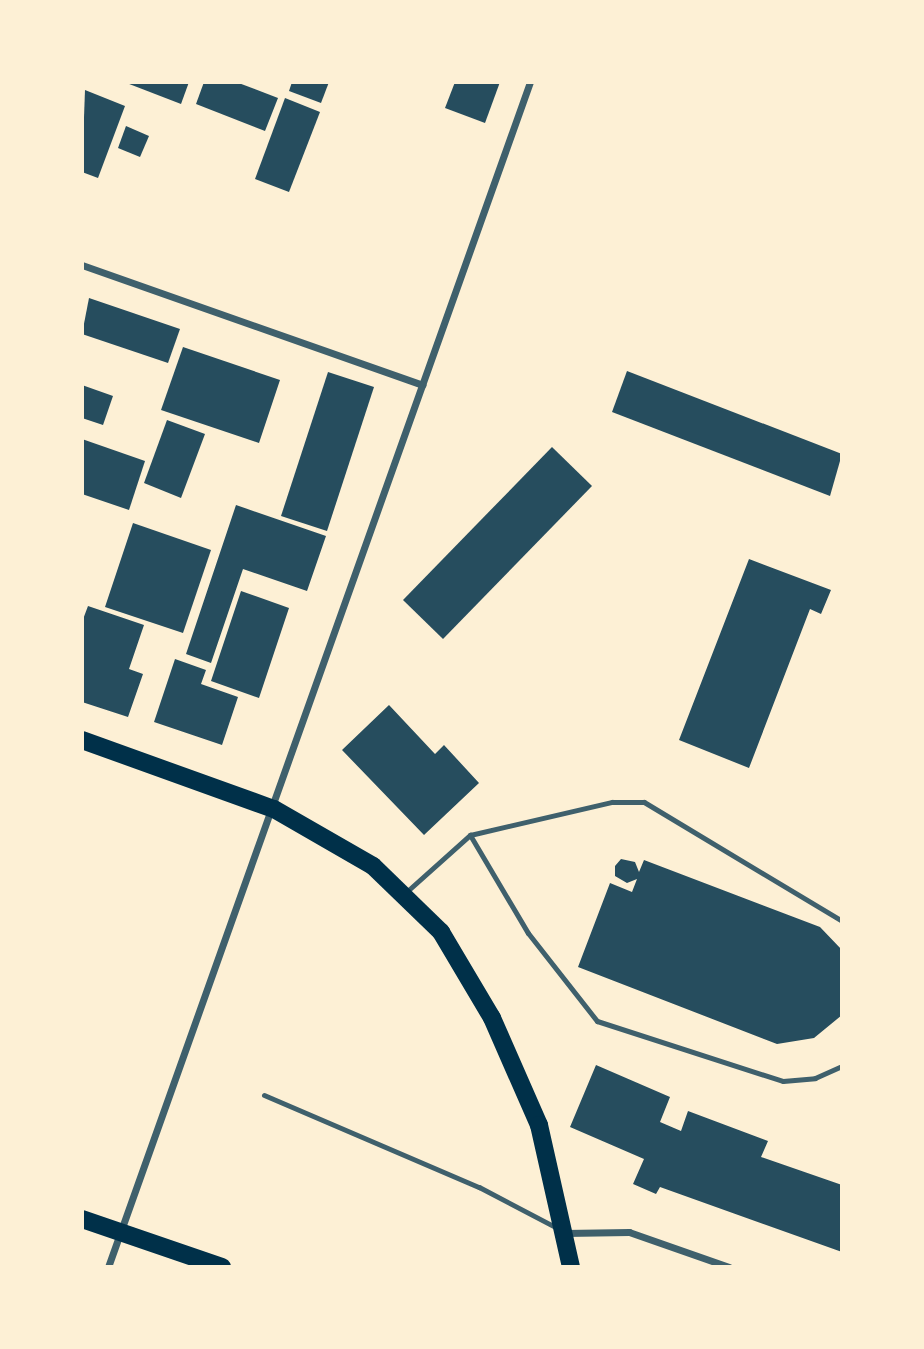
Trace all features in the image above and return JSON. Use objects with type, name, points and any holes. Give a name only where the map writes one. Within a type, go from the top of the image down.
[{"type":"main road","points":[[82,740],[274,809],[373,866],[441,932],[492,1018],[540,1125],[571,1267]]},
{"type":"main road","points":[[82,1219],[222,1267]]},
{"type":"street","points":[[108,1267],[274,809],[530,82]]},
{"type":"street","points":[[82,265],[422,385]]},
{"type":"street","points":[[565,1233],[629,1232],[729,1267]]},
{"type":"lane","points":[[403,895],[470,835],[612,802],[644,802],[842,921]]},
{"type":"lane","points":[[470,835],[528,933],[597,1021],[783,1081],[815,1078],[842,1066]]},
{"type":"lane","points":[[264,1095],[479,1187],[565,1233]]},
{"type":"building","points":[[124,82],[189,82],[181,104]]},
{"type":"building","points":[[204,82],[236,82],[278,98],[265,131],[196,104]]},
{"type":"building","points":[[292,82],[329,82],[321,103],[289,91]]},
{"type":"building","points":[[455,82],[500,82],[485,123],[445,108]]},
{"type":"building","points":[[85,90],[125,106],[98,178],[82,172]]},
{"type":"building","points":[[285,98],[320,112],[289,192],[255,179]]},
{"type":"building","points":[[126,126],[149,136],[140,157],[118,148]]},
{"type":"building","points":[[89,298],[180,329],[168,363],[82,334]]},
{"type":"building","points":[[183,347],[280,380],[259,443],[161,410]]},
{"type":"building","points":[[627,371],[842,454],[830,496],[612,412]]},
{"type":"building","points":[[328,372],[374,387],[327,531],[281,516]]},
{"type":"building","points":[[82,385],[113,396],[103,425],[82,418]]},
{"type":"building","points":[[167,420],[205,434],[181,498],[144,483]]},
{"type":"building","points":[[82,439],[145,461],[129,510],[82,494]]},
{"type":"building","points":[[552,447],[592,486],[443,639],[403,600]]},
{"type":"building","points":[[236,505],[326,536],[307,591],[243,569],[211,663],[186,654]]},
{"type":"building","points":[[133,523],[211,550],[183,633],[105,607]]},
{"type":"building","points":[[749,559],[831,590],[821,614],[810,609],[749,768],[679,740]]},
{"type":"building","points":[[241,591],[289,608],[259,698],[211,681]]},
{"type":"building","points":[[88,606],[144,625],[129,669],[143,674],[128,717],[82,702],[82,622]]},
{"type":"building","points":[[175,659],[206,670],[201,684],[238,697],[222,745],[154,722]]},
{"type":"building","points":[[389,705],[435,754],[444,745],[479,783],[424,835],[342,750]]},
{"type":"building","points":[[621,859],[635,862],[639,872],[644,860],[820,927],[842,950],[842,1015],[814,1038],[777,1044],[578,967],[610,883],[632,892],[637,879],[627,883],[615,876],[615,866]]},
{"type":"building","points":[[596,1065],[670,1097],[660,1122],[681,1131],[688,1111],[768,1141],[761,1157],[842,1185],[842,1252],[660,1187],[656,1194],[633,1184],[644,1159],[570,1127]]}]
